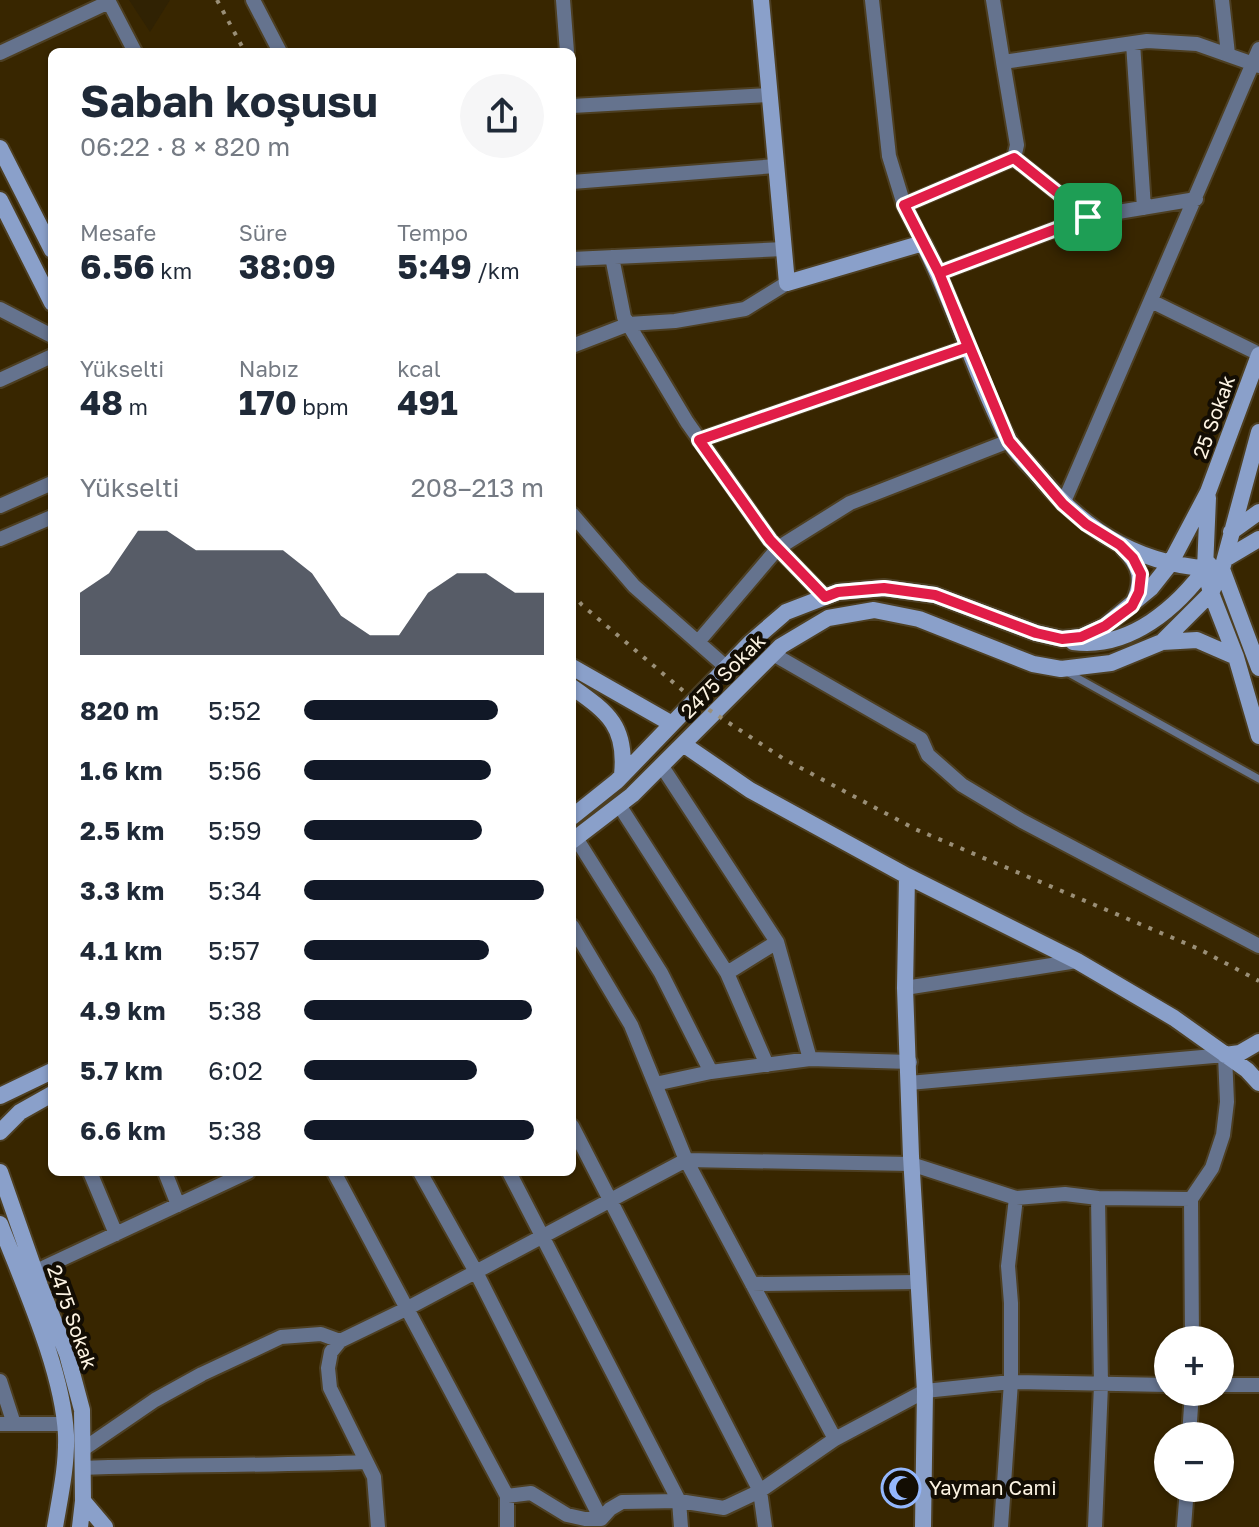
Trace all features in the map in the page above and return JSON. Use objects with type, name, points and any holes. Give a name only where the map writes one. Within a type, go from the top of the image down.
[{"type":"main road","points":[[761,0],[787,283],[923,243],[939,273],[1009,441],[1063,504],[1086,524],[1120,545],[1170,564],[1218,566],[1259,539]]},
{"type":"main road","points":[[0,148],[48,242]]},
{"type":"main road","points":[[0,200],[48,295]]},
{"type":"main road","name":"25 Sokak","points":[[1208,492],[1259,354]]},
{"type":"main road","points":[[1259,432],[1233,529],[1211,593],[1236,657],[1259,736]]},
{"type":"main road","points":[[1062,639],[1081,637],[1105,626],[1151,588],[1170,564],[1208,492]]},
{"type":"main road","points":[[1208,492],[1218,566],[1259,668]]},
{"type":"main road","points":[[1233,529],[1259,512]]},
{"type":"main road","points":[[1120,545],[1133,558],[1141,574],[1139,592],[1132,606]]},
{"type":"main road","name":"2475 Sokak","points":[[576,814],[622,775],[726,667],[786,612],[838,592],[884,588],[935,595],[1036,633],[1076,642],[1103,642],[1135,632],[1176,603],[1218,566]]},
{"type":"main road","name":"2475 Sokak","points":[[576,837],[619,805],[781,646],[828,618],[874,610],[919,619],[992,650],[1033,664],[1061,669],[1111,663],[1162,642],[1211,593]]},
{"type":"main road","points":[[1162,642],[1197,640],[1236,657]]},
{"type":"main road","points":[[576,669],[672,724]]},
{"type":"main road","points":[[576,690],[610,718],[621,734],[624,755],[622,775]]},
{"type":"main road","points":[[683,744],[750,790],[907,876],[1077,961],[1174,1018],[1247,1070],[1259,1083]]},
{"type":"main road","points":[[907,876],[905,988],[910,1062],[911,1164],[925,1391],[923,1527]]},
{"type":"main road","points":[[1225,1055],[1240,1053],[1259,1042]]},
{"type":"main road","points":[[0,1096],[48,1073]]},
{"type":"main road","points":[[0,1132],[20,1112],[48,1096]]},
{"type":"main road","name":"2475 Sokak","points":[[0,1172],[34,1272],[67,1354],[82,1410],[83,1501],[80,1527]]},
{"type":"main road","name":"2475 Sokak","points":[[0,1224],[60,1390],[65,1424],[63,1482],[55,1527]]},
{"type":"main road","points":[[42,1527],[63,1482]]},
{"type":"main road","points":[[83,1501],[105,1527]]},
{"type":"street","points":[[253,0],[278,48]]},
{"type":"street","points":[[563,0],[567,48]]},
{"type":"street","points":[[872,0],[889,156],[904,205],[923,243]]},
{"type":"street","points":[[993,0],[1017,145],[1014,158]]},
{"type":"street","points":[[1222,0],[1228,54]]},
{"type":"street","points":[[0,53],[109,2],[133,48]]},
{"type":"street","points":[[1003,62],[1147,41],[1197,44],[1257,59],[1063,504]]},
{"type":"street","points":[[1133,43],[1144,208]]},
{"type":"street","points":[[576,106],[770,95]]},
{"type":"street","points":[[904,205],[1014,158]]},
{"type":"street","points":[[1014,158],[1088,217]]},
{"type":"street","points":[[576,182],[776,166]]},
{"type":"street","points":[[939,273],[1088,217],[1196,199]]},
{"type":"street","points":[[576,259],[784,249]]},
{"type":"street","points":[[612,257],[624,317],[699,440],[778,548],[825,597]]},
{"type":"street","points":[[576,344],[629,324],[675,321],[745,309],[787,283]]},
{"type":"street","points":[[1151,301],[1259,354]]},
{"type":"street","points":[[0,309],[48,334]]},
{"type":"street","points":[[699,440],[968,347]]},
{"type":"street","points":[[0,380],[48,358]]},
{"type":"street","points":[[698,642],[778,548],[850,503],[1009,441]]},
{"type":"street","points":[[0,506],[48,485]]},
{"type":"street","points":[[0,539],[48,519]]},
{"type":"street","points":[[576,519],[634,586],[726,667]]},
{"type":"street","points":[[773,654],[921,739],[928,755],[962,785],[1022,821],[1259,946]]},
{"type":"street","points":[[661,765],[777,942],[810,1059]]},
{"type":"street","points":[[619,805],[727,973],[767,1065]]},
{"type":"street","points":[[576,842],[661,973],[711,1072]]},
{"type":"street","points":[[576,933],[631,1025],[686,1160],[835,1439]]},
{"type":"street","points":[[727,973],[777,942]]},
{"type":"street","points":[[905,988],[1077,961]]},
{"type":"street","points":[[909,1083],[1225,1055],[1227,1102],[1223,1135],[1212,1168],[1191,1199],[1192,1326]]},
{"type":"street","points":[[655,1084],[711,1072],[810,1059],[910,1062]]},
{"type":"street","points":[[576,1133],[760,1491],[765,1527]]},
{"type":"street","points":[[378,1527],[374,1477],[330,1388],[328,1368],[331,1352],[340,1341],[686,1160],[911,1164],[1016,1198],[1065,1194],[1098,1198],[1191,1199]]},
{"type":"street","points":[[92,1176],[116,1234]]},
{"type":"street","points":[[167,1176],[178,1205]]},
{"type":"street","points":[[34,1272],[238,1176]]},
{"type":"street","points":[[336,1176],[507,1496],[507,1527]]},
{"type":"street","points":[[422,1176],[476,1272],[601,1519]]},
{"type":"street","points":[[511,1176],[679,1501],[681,1527]]},
{"type":"street","points":[[1001,1527],[1011,1382],[1008,1266],[1016,1198]]},
{"type":"street","points":[[1095,1527],[1101,1385],[1098,1198]]},
{"type":"street","points":[[752,1284],[918,1282]]},
{"type":"street","points":[[82,1450],[155,1400],[281,1337],[321,1334],[340,1341]]},
{"type":"street","points":[[0,1381],[7,1424],[65,1424]]},
{"type":"street","points":[[507,1496],[531,1493],[567,1515],[585,1519],[601,1519],[622,1502],[679,1501],[724,1508],[760,1491],[835,1439],[925,1391],[1011,1382],[1154,1385]]},
{"type":"street","points":[[1234,1385],[1259,1385]]},
{"type":"street","points":[[82,1468],[365,1462]]},
{"type":"street","points":[[1184,1527],[1186,1502]]},
{"type":"lane","points":[[1061,669],[1259,779]]},
{"type":"shaded area","points":[[0,0],[129,0],[150,32],[170,0],[1259,0],[1259,1527],[0,1527]]},
{"type":"railway","points":[[217,0],[243,48]]},
{"type":"railway","points":[[576,598],[694,700],[784,759],[915,829],[1199,949],[1259,981]]},
{"type":"place","name":"Yayman Cami","points":[[901,1488]]},
{"type":"route","points":[[1088,217],[939,273],[968,347],[699,440],[770,540],[825,597],[838,592],[884,588],[935,595],[1036,633],[1062,639],[1081,637],[1105,626],[1132,606],[1139,592],[1141,574],[1133,558],[1063,504],[1009,441],[939,273],[904,205],[1014,158],[1088,217]]}]
